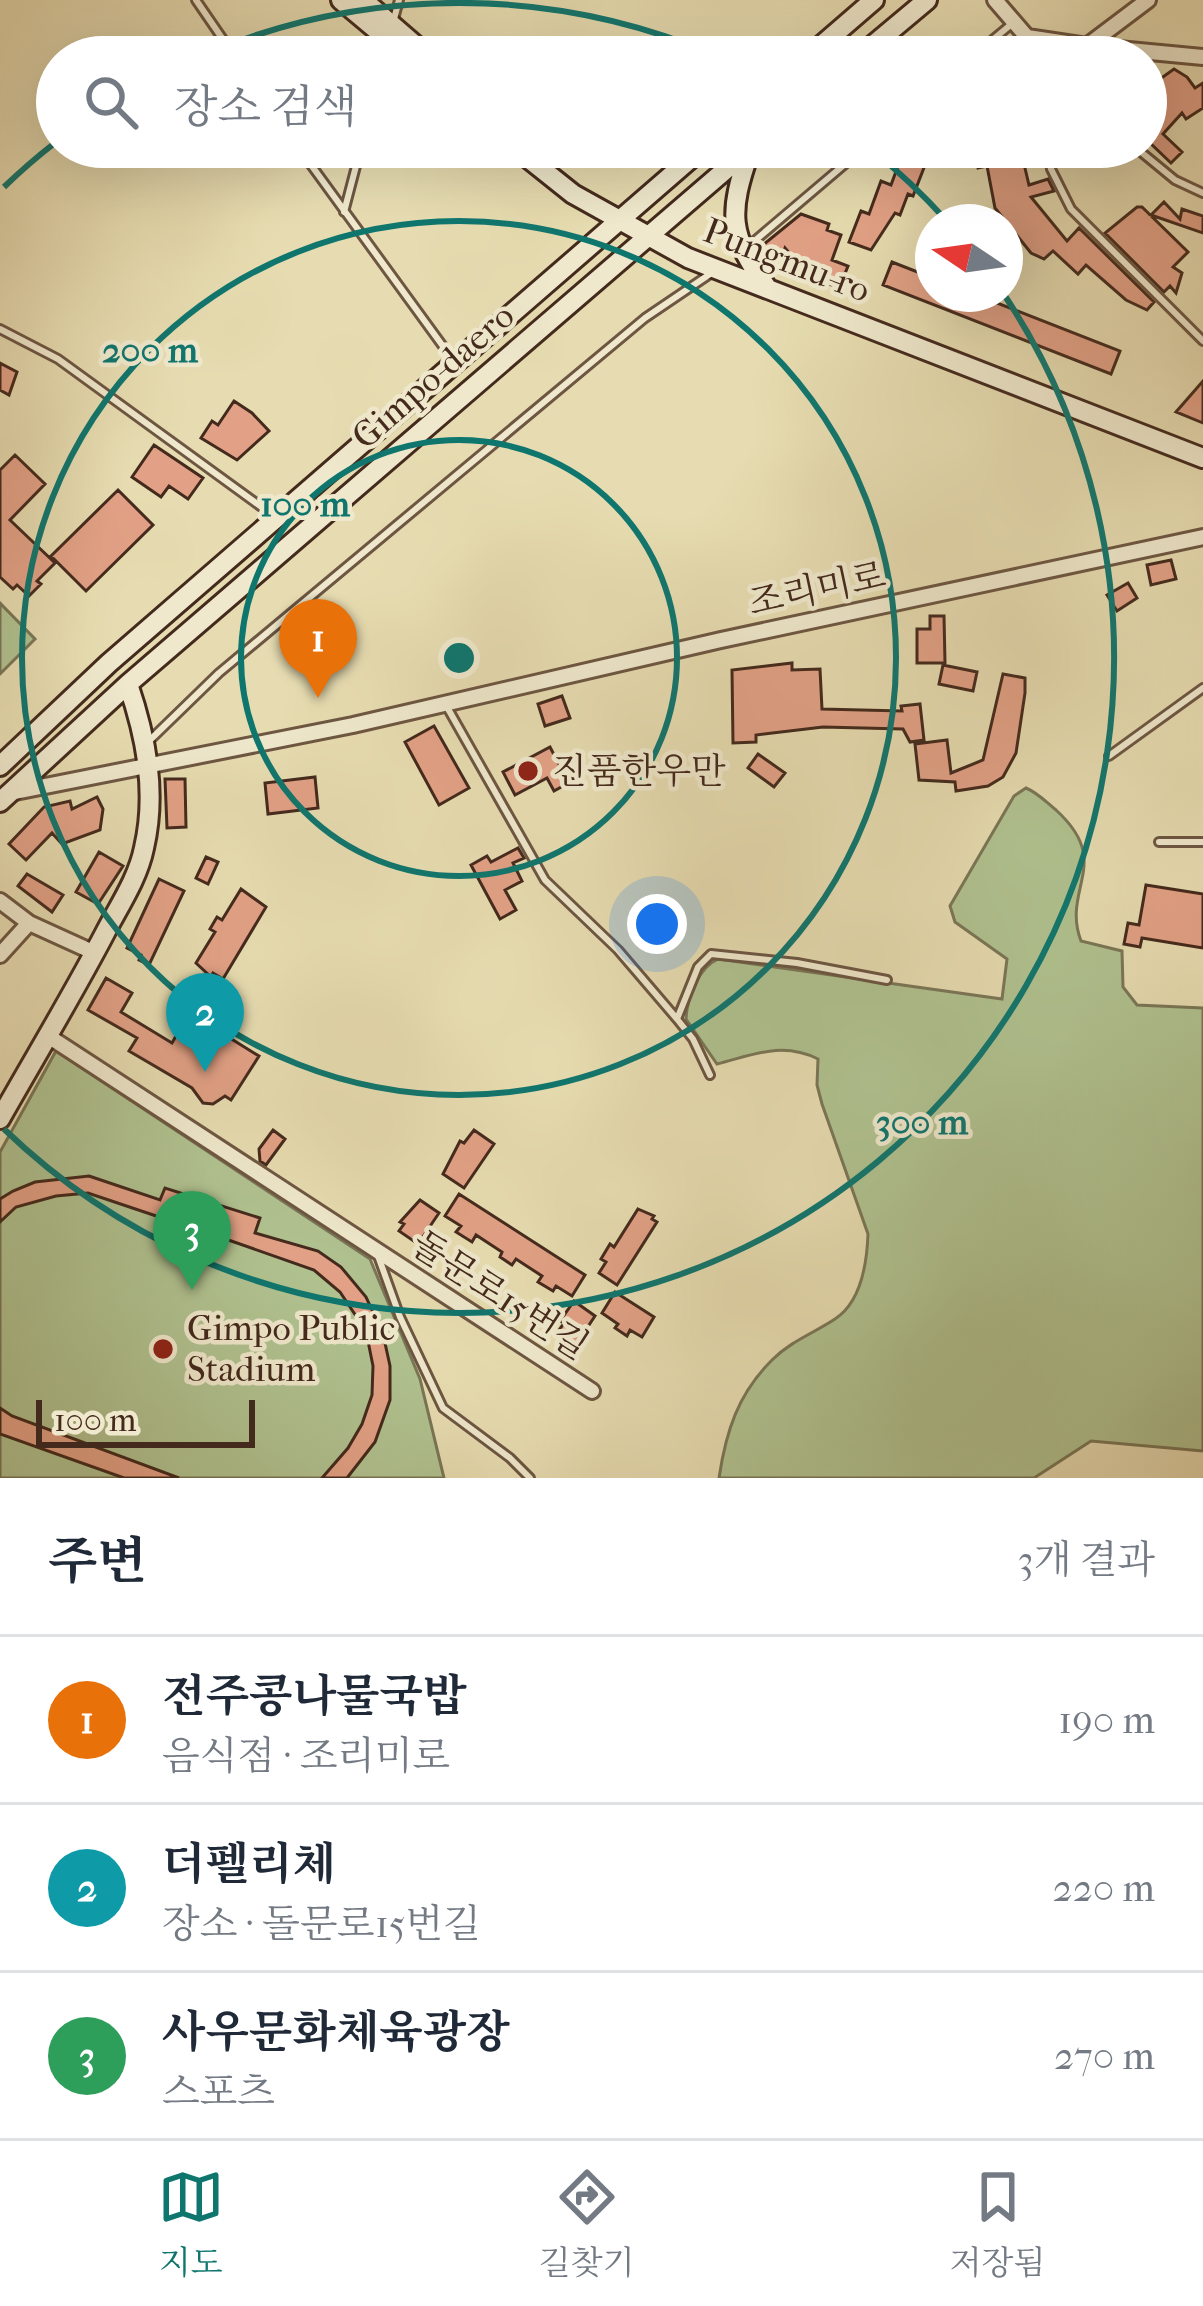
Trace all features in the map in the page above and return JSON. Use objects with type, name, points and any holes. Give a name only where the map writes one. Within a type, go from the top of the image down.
[{"type":"main road","points":[[341,0],[383,36]]},
{"type":"main road","points":[[363,0],[386,36]]},
{"type":"main road","points":[[832,36],[874,0]]},
{"type":"main road","points":[[884,36],[927,0]]},
{"type":"main road","points":[[540,168],[617,222]]},
{"type":"main road","points":[[556,168],[617,222]]},
{"type":"main road","name":"Gimpo-daero","points":[[0,766],[109,663],[680,168]]},
{"type":"main road","name":"Gimpo-daero","points":[[5,797],[128,684],[727,168]]},
{"type":"main road","points":[[746,168],[733,210],[734,227],[742,251],[769,289]]},
{"type":"main road","name":"Pungmu-ro","points":[[617,222],[716,269],[1203,458]]},
{"type":"main road","points":[[0,748],[109,663]]},
{"type":"main road","points":[[0,1120],[141,862],[149,765],[128,684]]},
{"type":"street","points":[[995,0],[1026,36]]},
{"type":"street","points":[[1100,36],[1148,0]]},
{"type":"street","points":[[1167,54],[1203,57]]},
{"type":"street","name":"조리미로","points":[[5,797],[1203,537]]},
{"type":"street","points":[[0,901],[29,923],[94,953]]},
{"type":"street","points":[[0,955],[29,923]]},
{"type":"street","name":"돌문로15번길","points":[[48,1036],[592,1391]]},
{"type":"lane","points":[[196,0],[221,36]]},
{"type":"lane","points":[[389,36],[399,0]]},
{"type":"lane","points":[[997,36],[1014,22]]},
{"type":"lane","points":[[313,168],[456,363]]},
{"type":"lane","points":[[344,212],[356,168]]},
{"type":"lane","points":[[742,251],[840,168]]},
{"type":"lane","points":[[1051,168],[1072,208],[1203,341]]},
{"type":"lane","points":[[1160,168],[1203,193]]},
{"type":"lane","points":[[146,743],[249,647],[645,318],[716,269]]},
{"type":"lane","points":[[0,329],[58,359],[277,518]]},
{"type":"lane","points":[[1109,756],[1203,688]]},
{"type":"lane","points":[[445,704],[545,880],[604,935],[677,1019],[693,1039],[710,1075]]},
{"type":"lane","points":[[1159,842],[1203,842]]},
{"type":"lane","points":[[677,1019],[698,967],[711,954],[797,963],[887,980]]},
{"type":"lane","name":"돌문로15번길","points":[[376,1250],[400,1317],[443,1408],[530,1478]]},
{"type":"green space","points":[[0,603],[35,639],[0,674]]},
{"type":"green space","points":[[1026,788],[1056,810],[1082,845],[1077,906],[1081,941],[1122,951],[1123,987],[1137,1005],[1203,1008],[1203,1451],[1091,1441],[1034,1478],[719,1478],[735,1414],[750,1386],[779,1353],[844,1312],[857,1292],[868,1234],[822,1104],[818,1059],[780,1050],[717,1064],[686,1019],[695,984],[718,959],[1002,999],[1007,959],[955,922],[950,906],[1014,796]]},
{"type":"green space","points":[[56,1051],[370,1259],[420,1379],[444,1478],[0,1478],[0,1152]]},
{"type":"building","points":[[1174,69],[1195,88],[1203,83],[1203,108],[1186,119],[1182,113],[1167,130],[1167,74]]},
{"type":"building","points":[[1167,138],[1182,152],[1171,163],[1167,159]]},
{"type":"building","points":[[897,168],[924,168],[913,196],[908,194],[900,215],[895,213],[871,250],[849,242],[861,211],[869,214],[881,181],[891,185]]},
{"type":"building","points":[[987,168],[1025,168],[1029,185],[1048,179],[1054,191],[1031,197],[1067,241],[1079,228],[1154,302],[1147,310],[1126,300],[1086,265],[1078,274],[1053,251],[1044,259],[1023,243],[1023,204],[994,204]]},
{"type":"building","points":[[1164,202],[1180,219],[1182,209],[1203,216],[1203,233],[1151,215]]},
{"type":"building","points":[[1137,207],[1188,252],[1173,267],[1182,273],[1176,293],[1170,286],[1164,292],[1105,233]]},
{"type":"building","points":[[801,214],[829,224],[827,230],[841,235],[832,260],[848,266],[839,288],[800,272],[802,268],[785,248],[781,259],[758,249]]},
{"type":"building","points":[[892,262],[915,271],[915,297],[883,285]]},
{"type":"building","points":[[952,312],[1020,312],[1120,351],[1111,374]]},
{"type":"building","points":[[0,363],[17,372],[9,395],[0,390]]},
{"type":"building","points":[[1203,381],[1203,423],[1176,412]]},
{"type":"building","points":[[234,401],[269,431],[237,460],[201,438],[212,421],[218,425]]},
{"type":"building","points":[[154,445],[203,478],[188,499],[169,486],[161,497],[132,477]]},
{"type":"building","points":[[15,455],[45,484],[10,520],[55,563],[29,596],[0,577],[0,470]]},
{"type":"building","points":[[118,490],[153,525],[86,591],[51,556]]},
{"type":"building","points":[[1171,560],[1176,579],[1151,585],[1147,565]]},
{"type":"building","points":[[1128,583],[1137,598],[1117,611],[1107,595]]},
{"type":"building","points":[[930,616],[944,616],[945,663],[917,663],[917,629],[930,629]]},
{"type":"building","points":[[792,663],[792,670],[820,669],[822,709],[902,711],[901,706],[920,704],[924,740],[910,742],[903,729],[823,727],[756,735],[756,742],[733,743],[732,670]]},
{"type":"building","points":[[943,665],[977,672],[973,691],[939,684]]},
{"type":"building","points":[[1003,674],[1025,678],[1025,693],[1016,753],[1003,777],[988,786],[956,791],[955,782],[919,780],[915,744],[947,740],[951,773],[983,760]]},
{"type":"building","points":[[562,696],[570,718],[545,726],[538,704]]},
{"type":"building","points":[[434,726],[469,788],[439,805],[405,742]]},
{"type":"building","points":[[550,747],[563,772],[568,769],[574,780],[554,791],[547,778],[515,795],[503,772]]},
{"type":"building","points":[[758,754],[785,773],[774,787],[748,768]]},
{"type":"building","points":[[315,777],[318,808],[268,814],[265,783]]},
{"type":"building","points":[[165,779],[185,779],[186,827],[167,828]]},
{"type":"building","points":[[97,797],[103,809],[100,830],[62,844],[52,833],[26,860],[9,844],[44,807],[70,801],[72,809]]},
{"type":"building","points":[[518,848],[524,858],[513,863],[522,881],[505,890],[516,910],[500,919],[471,865],[487,856],[491,862]]},
{"type":"building","points":[[99,852],[123,866],[98,904],[76,892]]},
{"type":"building","points":[[206,857],[218,862],[208,884],[196,878]]},
{"type":"building","points":[[27,874],[63,895],[52,912],[18,886]]},
{"type":"building","points":[[159,879],[184,891],[149,965],[127,948]]},
{"type":"building","points":[[1146,885],[1203,894],[1203,948],[1142,938],[1140,947],[1124,944],[1128,923],[1139,925]]},
{"type":"building","points":[[241,889],[266,907],[223,979],[213,973],[211,977],[196,963],[215,932],[210,929],[217,917],[222,920]]},
{"type":"building","points":[[106,978],[132,993],[121,1012],[172,1043],[180,1029],[207,1046],[217,1030],[259,1056],[231,1100],[225,1096],[213,1104],[203,1103],[192,1088],[129,1051],[137,1038],[88,1010]]},
{"type":"building","points":[[273,1130],[285,1139],[266,1165],[260,1161],[259,1149]]},
{"type":"building","points":[[474,1130],[494,1144],[464,1188],[443,1174],[460,1141],[464,1143]]},
{"type":"building","points":[[89,1176],[160,1200],[165,1188],[260,1218],[255,1233],[318,1251],[341,1267],[366,1297],[383,1334],[390,1366],[390,1400],[375,1442],[347,1478],[322,1478],[362,1424],[372,1395],[373,1366],[366,1331],[340,1292],[314,1270],[217,1236],[215,1243],[184,1231],[186,1226],[88,1193],[16,1207],[0,1222],[0,1199],[13,1191],[35,1182]]},
{"type":"building","points":[[459,1194],[585,1275],[572,1296],[538,1282],[542,1276],[516,1259],[512,1265],[476,1235],[472,1242],[456,1232],[461,1226],[445,1216]]},
{"type":"building","points":[[420,1200],[439,1213],[418,1244],[399,1231],[404,1224],[400,1222]]},
{"type":"building","points":[[638,1209],[657,1222],[617,1285],[599,1273],[606,1262],[601,1259]]},
{"type":"building","points":[[615,1292],[654,1317],[642,1337],[630,1330],[627,1336],[602,1313]]},
{"type":"building","points":[[574,1301],[595,1316],[575,1346],[557,1333]]},
{"type":"building","points":[[0,1408],[179,1478],[124,1478],[0,1434]]},
{"type":"place","name":"전주콩나물국밥","points":[[318,698]]},
{"type":"place","name":"진품한우만","points":[[528,771]]},
{"type":"place","name":"더펠리체","points":[[205,1072]]},
{"type":"place","name":"사우문화체육광장","points":[[192,1290]]},
{"type":"place","name":"Gimpo Public Stadium","points":[[163,1349]]}]
